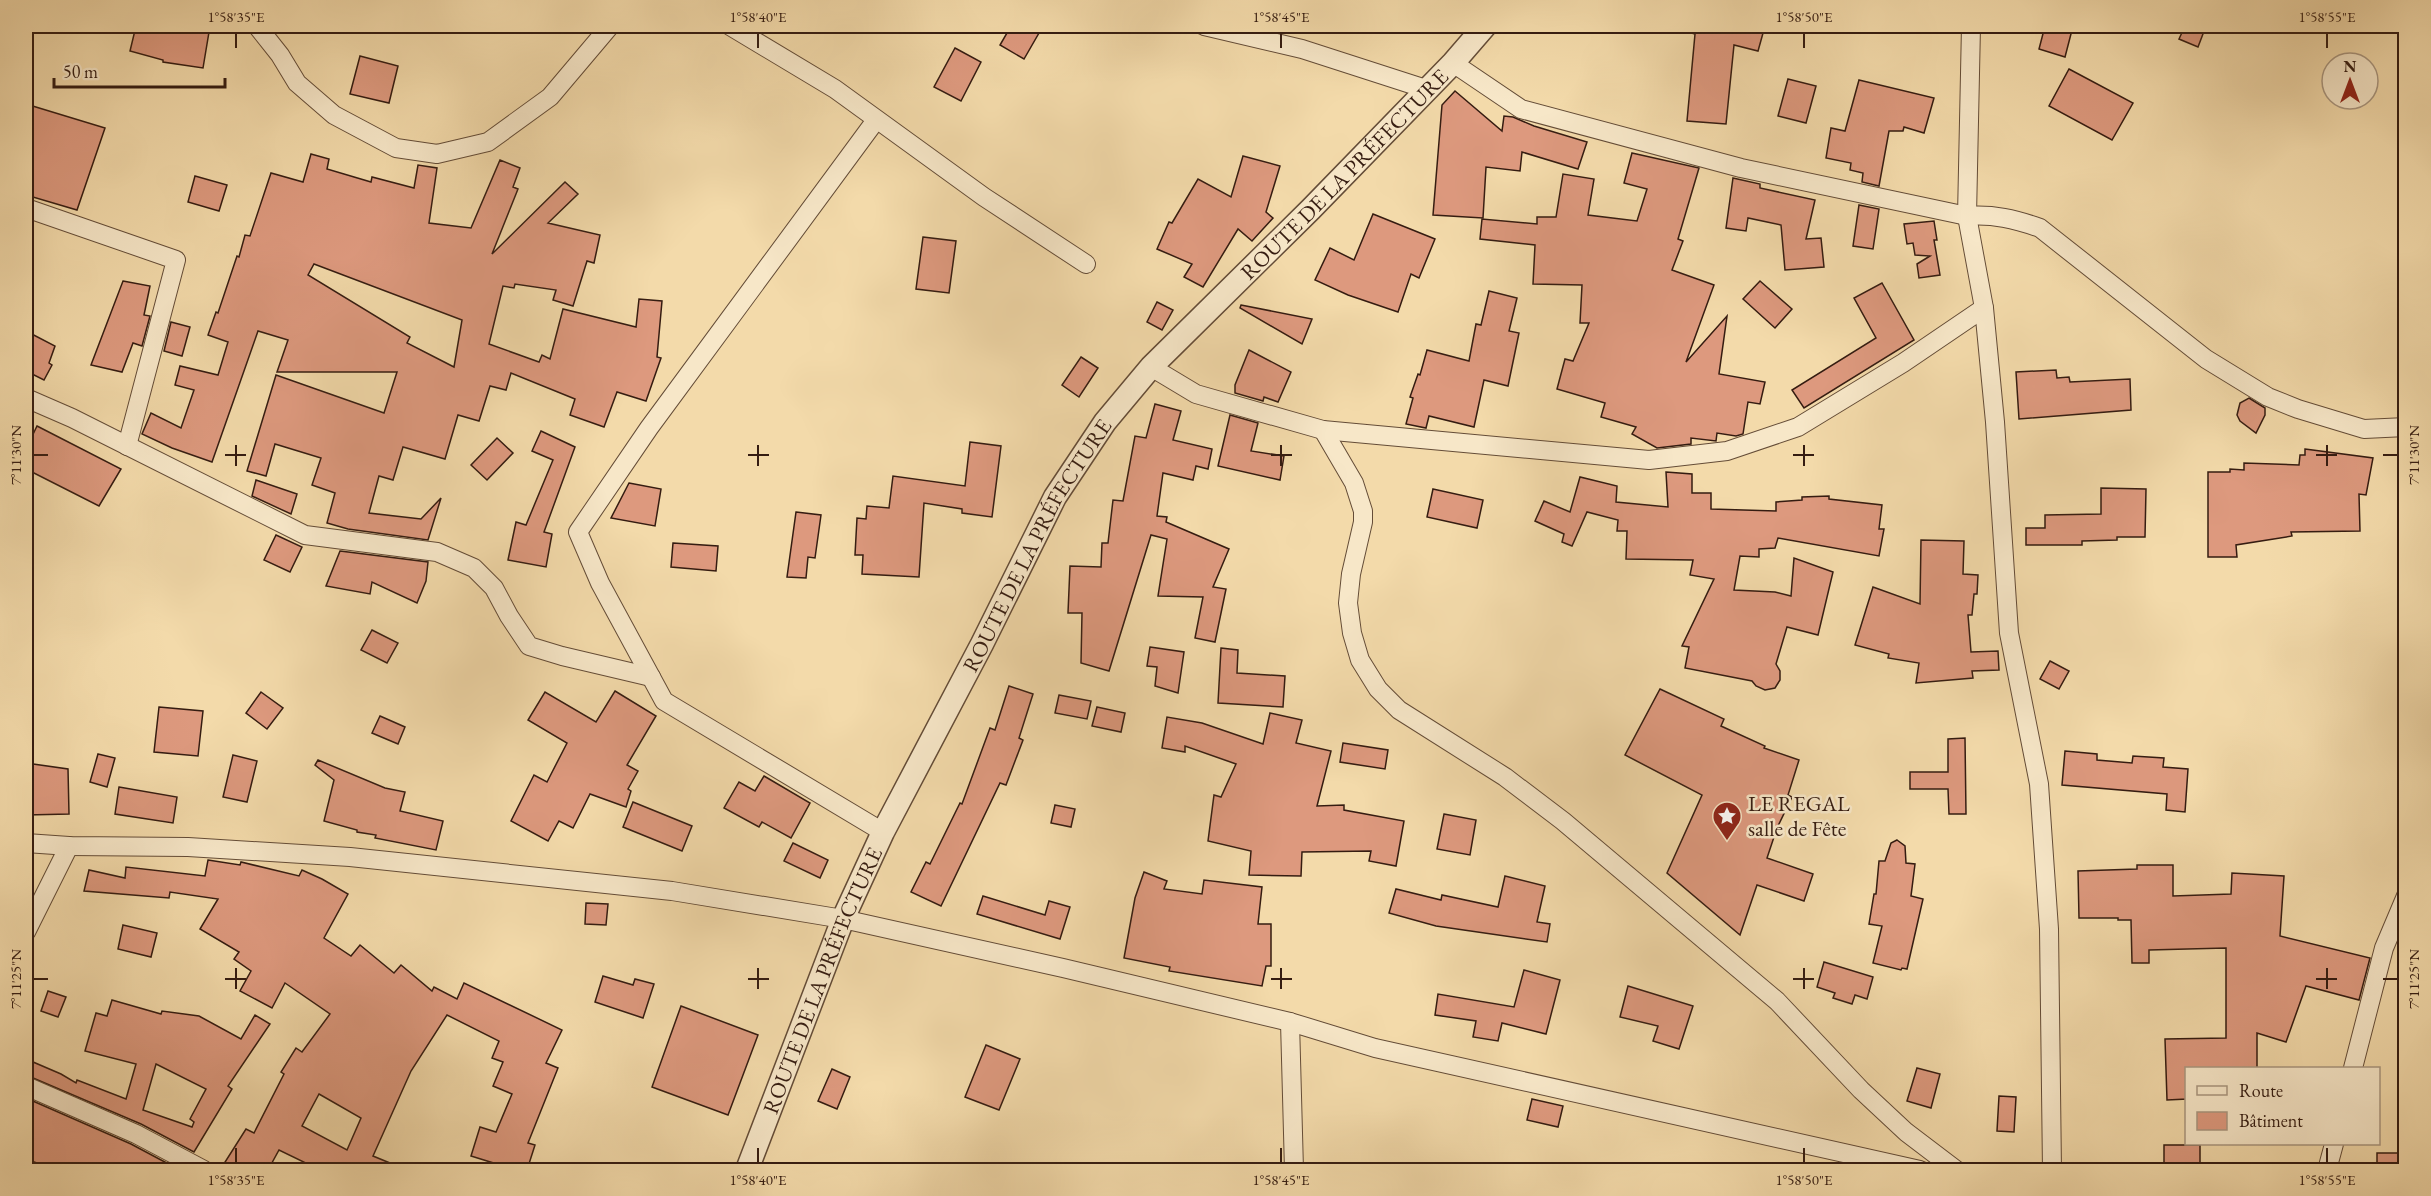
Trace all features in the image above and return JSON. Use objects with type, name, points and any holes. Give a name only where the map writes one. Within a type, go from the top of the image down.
[{"type":"street","points":[[257,26],[280,55],[297,83],[334,115],[396,148],[438,154],[488,142],[550,97],[610,26]]},
{"type":"street","points":[[730,26],[835,89],[984,197],[1086,264]]},
{"type":"street","points":[[1204,26],[1302,49],[1426,89]]},
{"type":"street","name":"ROUTE DE LA PRÉFECTURE","points":[[747,1170],[843,919],[883,832],[982,644],[1055,497],[1105,422],[1151,367],[1311,209],[1453,63],[1485,26]]},
{"type":"street","points":[[1971,26],[1967,216],[1984,308],[1995,422],[2009,633],[2039,784],[2049,929],[2052,1170]]},
{"type":"street","points":[[1453,63],[1521,109],[1634,141],[1741,168],[1967,216],[1986,215],[2016,219],[2040,228],[2206,359],[2268,397],[2298,409],[2364,429],[2406,428]]},
{"type":"street","points":[[876,120],[649,428],[578,532],[600,583],[664,701],[883,832]]},
{"type":"street","points":[[26,208],[176,260],[127,446]]},
{"type":"street","points":[[1151,367],[1196,394],[1323,430],[1649,460],[1727,451],[1798,427],[1904,363],[1984,308]]},
{"type":"street","points":[[26,398],[72,418],[305,535],[438,552],[474,568],[487,581],[529,646],[651,677]]},
{"type":"street","points":[[1323,430],[1354,483],[1363,511],[1348,603],[1352,633],[1360,660],[1378,689],[1399,710],[1505,777],[1563,821],[1777,1001],[1861,1090],[1906,1132],[1956,1170]]},
{"type":"street","points":[[26,843],[69,846],[188,847],[350,857],[672,891],[843,919],[1290,1022],[1375,1048],[1920,1170]]},
{"type":"street","points":[[26,932],[69,846]]},
{"type":"street","points":[[2353,1067],[2384,948],[2406,896]]},
{"type":"street","points":[[1290,1022],[1294,1170]]},
{"type":"street","points":[[26,1086],[136,1134],[204,1170]]},
{"type":"street","points":[[2327,1170],[2333,1145]]},
{"type":"building","points":[[136,26],[210,26],[203,68],[163,62],[163,60],[130,51]]},
{"type":"building","points":[[1011,26],[1043,26],[1024,59],[1000,45]]},
{"type":"building","points":[[1685,26],[1765,26],[1758,51],[1734,45],[1726,124],[1687,121],[1695,34],[1684,31]]},
{"type":"building","points":[[2045,26],[2072,30],[2065,57],[2039,49]]},
{"type":"building","points":[[2185,26],[2206,26],[2198,47],[2179,39]]},
{"type":"building","points":[[955,48],[981,62],[961,101],[934,87]]},
{"type":"building","points":[[360,56],[398,66],[389,103],[350,94]]},
{"type":"building","points":[[2069,69],[2133,103],[2112,140],[2049,106]]},
{"type":"building","points":[[1788,79],[1816,86],[1806,123],[1778,116]]},
{"type":"building","points":[[1859,80],[1934,98],[1924,133],[1904,127],[1903,131],[1889,131],[1879,186],[1862,182],[1863,173],[1850,170],[1851,163],[1826,158],[1831,128],[1845,131]]},
{"type":"building","points":[[1455,91],[1502,131],[1504,116],[1513,117],[1534,126],[1587,142],[1578,169],[1522,152],[1520,171],[1486,167],[1483,218],[1433,215],[1442,105]]},
{"type":"building","points":[[26,104],[105,128],[77,210],[26,195]]},
{"type":"building","points":[[1632,153],[1699,168],[1678,239],[1683,241],[1672,270],[1714,285],[1686,362],[1727,316],[1719,374],[1765,382],[1760,404],[1748,402],[1743,434],[1736,436],[1717,433],[1716,441],[1691,438],[1691,444],[1657,448],[1632,434],[1636,427],[1601,417],[1605,403],[1557,389],[1565,359],[1573,361],[1589,323],[1580,323],[1582,285],[1533,284],[1535,245],[1480,239],[1482,219],[1537,224],[1537,217],[1556,217],[1563,174],[1594,179],[1588,215],[1637,221],[1647,189],[1624,183]]},
{"type":"building","points":[[311,154],[329,159],[327,169],[371,182],[372,177],[414,188],[418,165],[437,168],[429,223],[471,228],[500,160],[520,168],[513,187],[518,189],[492,254],[565,182],[578,194],[548,223],[600,235],[594,263],[587,261],[573,306],[553,300],[556,290],[515,284],[514,288],[503,286],[489,344],[539,362],[542,355],[550,359],[563,309],[636,327],[639,299],[662,301],[657,357],[661,358],[646,401],[617,392],[604,427],[570,415],[575,399],[511,373],[506,390],[490,386],[479,421],[458,415],[445,459],[403,447],[393,480],[379,476],[369,513],[421,519],[441,498],[428,540],[348,529],[327,523],[335,493],[312,485],[321,458],[275,444],[266,476],[247,471],[276,375],[384,413],[397,372],[277,372],[288,340],[258,331],[212,462],[172,448],[142,434],[151,413],[181,428],[194,390],[175,385],[180,366],[218,375],[228,342],[208,335],[216,312],[218,313],[237,256],[239,257],[245,235],[250,236],[271,173],[303,182]],"holes":[[[314,264],[462,320],[454,367],[407,343],[410,337],[308,275]]]},
{"type":"building","points":[[1243,156],[1280,166],[1266,212],[1273,218],[1252,241],[1238,229],[1203,287],[1184,277],[1192,264],[1157,249],[1169,222],[1172,223],[1198,179],[1231,197]]},
{"type":"building","points":[[195,176],[227,185],[219,211],[188,202]]},
{"type":"building","points":[[1733,178],[1760,184],[1760,188],[1815,200],[1806,239],[1821,238],[1824,267],[1785,270],[1781,225],[1748,218],[1746,231],[1726,228]]},
{"type":"building","points":[[1859,205],[1879,209],[1873,249],[1853,246]]},
{"type":"building","points":[[1373,214],[1435,239],[1419,278],[1411,274],[1398,312],[1348,295],[1315,280],[1330,248],[1354,260]]},
{"type":"building","points":[[1934,221],[1937,240],[1934,240],[1940,275],[1919,278],[1917,264],[1930,256],[1915,255],[1913,243],[1907,244],[1904,224]]},
{"type":"building","points":[[923,237],[956,241],[949,293],[916,289]]},
{"type":"building","points":[[123,281],[150,286],[144,315],[150,316],[142,346],[133,343],[122,372],[91,365]]},
{"type":"building","points":[[1760,281],[1792,309],[1775,328],[1743,299]]},
{"type":"building","points":[[1882,283],[1914,340],[1804,408],[1792,390],[1876,338],[1854,298]]},
{"type":"building","points":[[1489,291],[1517,298],[1509,331],[1519,333],[1508,386],[1484,380],[1474,427],[1429,416],[1426,428],[1406,424],[1413,398],[1410,397],[1418,374],[1420,375],[1427,350],[1469,361],[1476,324],[1481,325]]},
{"type":"building","points":[[1157,302],[1173,310],[1162,330],[1147,322]]},
{"type":"building","points":[[1241,305],[1312,319],[1302,344],[1240,308]]},
{"type":"building","points":[[171,322],[190,327],[182,356],[164,351]]},
{"type":"building","points":[[26,331],[55,346],[49,363],[52,365],[44,380],[26,371]]},
{"type":"building","points":[[1249,350],[1291,372],[1278,402],[1264,397],[1263,401],[1235,393],[1235,385]]},
{"type":"building","points":[[1081,357],[1098,368],[1079,397],[1062,385]]},
{"type":"building","points":[[2056,370],[2057,378],[2069,377],[2070,382],[2130,379],[2131,410],[2019,419],[2016,372]]},
{"type":"building","points":[[2249,398],[2265,408],[2265,415],[2256,433],[2240,421],[2237,415],[2240,403]]},
{"type":"building","points":[[1155,404],[1181,411],[1173,440],[1212,449],[1208,469],[1196,466],[1193,480],[1163,473],[1157,516],[1167,517],[1166,522],[1229,549],[1213,587],[1226,589],[1215,642],[1195,638],[1203,597],[1158,596],[1167,539],[1151,535],[1109,671],[1081,663],[1082,613],[1068,613],[1070,566],[1101,567],[1102,543],[1108,543],[1113,500],[1123,501],[1135,436],[1146,438]]},
{"type":"building","points":[[1230,415],[1258,423],[1251,451],[1284,456],[1280,480],[1218,466]]},
{"type":"building","points":[[37,426],[121,469],[99,506],[26,469],[26,449]]},
{"type":"building","points":[[541,431],[575,447],[544,532],[552,534],[546,567],[508,560],[516,522],[526,525],[553,460],[532,451]]},
{"type":"building","points":[[497,438],[513,453],[487,480],[471,465]]},
{"type":"building","points":[[970,442],[1001,446],[992,517],[962,513],[962,509],[924,503],[919,577],[862,574],[863,555],[855,555],[857,518],[866,519],[867,506],[889,508],[893,476],[965,486]]},
{"type":"building","points":[[2305,449],[2373,458],[2366,495],[2359,494],[2360,531],[2291,532],[2292,536],[2236,545],[2237,557],[2208,557],[2208,472],[2244,470],[2244,463],[2299,465],[2300,455],[2305,455]]},
{"type":"building","points":[[1666,472],[1692,474],[1692,493],[1711,493],[1711,509],[1776,511],[1776,502],[1802,500],[1802,497],[1829,496],[1829,499],[1882,505],[1879,529],[1884,529],[1879,556],[1778,538],[1775,548],[1759,549],[1759,557],[1740,556],[1734,590],[1775,592],[1791,596],[1794,558],[1833,572],[1818,635],[1787,627],[1776,664],[1780,671],[1780,680],[1775,688],[1765,690],[1756,686],[1752,681],[1685,668],[1689,647],[1682,646],[1714,579],[1690,575],[1693,560],[1626,559],[1627,531],[1617,531],[1618,520],[1587,512],[1572,546],[1562,542],[1564,534],[1535,521],[1544,501],[1570,512],[1580,477],[1617,486],[1616,502],[1668,507]]},
{"type":"building","points":[[256,480],[297,494],[291,514],[252,496]]},
{"type":"building","points":[[629,483],[661,489],[655,526],[611,518]]},
{"type":"building","points":[[2101,488],[2146,489],[2145,537],[2082,541],[2082,545],[2026,545],[2026,528],[2045,528],[2045,515],[2101,514]]},
{"type":"building","points":[[1433,489],[1483,500],[1477,528],[1427,517]]},
{"type":"building","points":[[796,512],[821,515],[815,558],[808,557],[806,578],[787,577]]},
{"type":"building","points":[[276,535],[302,547],[290,572],[264,560]]},
{"type":"building","points":[[1921,540],[1964,541],[1963,574],[1978,575],[1977,594],[1974,594],[1972,615],[1968,615],[1971,652],[1998,651],[1999,670],[1972,671],[1973,678],[1916,683],[1919,663],[1888,658],[1889,654],[1855,645],[1873,587],[1920,604]]},
{"type":"building","points":[[673,543],[718,546],[716,571],[671,567]]},
{"type":"building","points":[[340,551],[428,562],[426,581],[417,603],[372,582],[370,594],[326,586]]},
{"type":"building","points":[[372,630],[398,643],[387,663],[361,650]]},
{"type":"building","points":[[1150,647],[1184,652],[1178,693],[1155,686],[1157,667],[1147,666]]},
{"type":"building","points":[[1221,648],[1238,650],[1237,673],[1285,676],[1283,707],[1218,703]]},
{"type":"building","points":[[2050,661],[2069,671],[2059,689],[2040,679]]},
{"type":"building","points":[[1009,686],[1033,694],[1019,738],[1023,740],[1006,785],[1000,783],[941,906],[911,892],[926,862],[930,864],[960,803],[962,804],[990,728],[995,730]]},
{"type":"building","points":[[1660,689],[1724,719],[1721,726],[1765,746],[1764,748],[1799,760],[1788,795],[1792,797],[1777,828],[1767,858],[1813,874],[1804,901],[1757,885],[1740,935],[1667,873],[1702,795],[1625,755]]},
{"type":"building","points":[[615,691],[656,716],[627,765],[638,771],[628,789],[631,791],[626,807],[590,794],[573,828],[559,821],[548,841],[511,821],[534,775],[547,782],[567,743],[528,720],[545,692],[596,722]]},
{"type":"building","points":[[261,692],[283,708],[267,729],[246,713]]},
{"type":"building","points":[[1059,695],[1091,701],[1087,719],[1055,713]]},
{"type":"building","points":[[159,707],[203,711],[198,756],[154,752]]},
{"type":"building","points":[[1097,707],[1125,713],[1121,732],[1092,726]]},
{"type":"building","points":[[1270,713],[1302,720],[1296,743],[1331,751],[1317,806],[1344,805],[1344,810],[1404,821],[1396,866],[1369,861],[1371,851],[1302,852],[1301,876],[1249,875],[1251,851],[1208,841],[1214,795],[1221,797],[1236,764],[1185,746],[1185,752],[1162,748],[1167,717],[1202,723],[1263,744]]},
{"type":"building","points":[[380,716],[405,727],[398,744],[372,733]]},
{"type":"building","points":[[1965,738],[1966,814],[1949,814],[1948,789],[1910,789],[1910,772],[1948,772],[1948,739]]},
{"type":"building","points":[[1343,743],[1388,750],[1385,769],[1340,762]]},
{"type":"building","points":[[2065,751],[2097,754],[2097,760],[2132,763],[2133,756],[2164,758],[2163,767],[2188,769],[2185,812],[2166,810],[2167,794],[2062,785]]},
{"type":"building","points":[[98,754],[115,758],[107,787],[90,782]]},
{"type":"building","points":[[233,755],[257,761],[247,802],[223,797]]},
{"type":"building","points":[[318,760],[385,788],[405,792],[400,811],[443,821],[436,850],[375,838],[376,835],[357,832],[357,830],[324,821],[334,780],[315,765]]},
{"type":"building","points":[[26,763],[68,769],[69,814],[26,815]]},
{"type":"building","points":[[764,776],[810,803],[791,838],[762,822],[759,827],[724,808],[739,782],[755,791]]},
{"type":"building","points":[[119,787],[177,797],[173,823],[115,814]]},
{"type":"building","points":[[633,802],[692,826],[682,851],[623,827]]},
{"type":"building","points":[[1055,805],[1075,809],[1071,827],[1051,823]]},
{"type":"building","points":[[1444,814],[1476,820],[1470,855],[1437,849]]},
{"type":"building","points":[[1897,840],[1905,846],[1906,863],[1915,864],[1911,896],[1923,899],[1907,969],[1902,968],[1901,970],[1873,963],[1882,926],[1869,924],[1874,894],[1876,894],[1879,861],[1885,861],[1891,843]]},
{"type":"building","points":[[793,843],[828,860],[820,878],[784,861]]},
{"type":"building","points":[[208,860],[240,865],[241,862],[299,876],[302,870],[348,894],[324,938],[351,956],[360,945],[394,973],[401,965],[432,991],[434,987],[457,999],[464,983],[562,1030],[546,1063],[558,1068],[528,1143],[535,1145],[527,1170],[516,1170],[471,1156],[480,1127],[496,1132],[512,1094],[493,1086],[503,1062],[492,1058],[499,1041],[447,1015],[411,1071],[373,1156],[407,1170],[307,1170],[310,1165],[279,1150],[268,1170],[220,1170],[246,1129],[254,1133],[284,1074],[281,1072],[296,1048],[302,1052],[330,1014],[285,983],[272,1008],[240,991],[251,971],[234,959],[239,952],[200,929],[218,899],[170,892],[169,898],[84,891],[89,870],[125,878],[126,867],[205,876]],"holes":[[[319,1094],[361,1118],[347,1150],[302,1126]]]},
{"type":"building","points":[[2137,865],[2173,865],[2173,896],[2231,894],[2232,873],[2284,876],[2280,936],[2370,958],[2359,1000],[2306,986],[2286,1042],[2257,1033],[2257,1067],[2185,1067],[2185,1099],[2167,1100],[2165,1039],[2226,1038],[2226,948],[2149,950],[2149,963],[2132,963],[2131,920],[2079,918],[2078,871],[2137,869]]},
{"type":"building","points":[[1144,872],[1167,881],[1164,889],[1202,894],[1204,880],[1262,887],[1258,924],[1271,924],[1271,966],[1266,966],[1262,986],[1169,971],[1170,967],[1124,958],[1135,898]]},
{"type":"building","points":[[1505,876],[1545,886],[1537,922],[1550,924],[1547,942],[1436,926],[1389,913],[1396,889],[1441,900],[1442,895],[1498,907]]},
{"type":"building","points":[[983,896],[1045,915],[1049,901],[1070,907],[1060,939],[977,914]]},
{"type":"building","points":[[586,903],[608,904],[606,925],[585,924]]},
{"type":"building","points":[[123,925],[157,933],[151,957],[118,949]]},
{"type":"building","points":[[1824,962],[1873,977],[1867,999],[1855,995],[1852,1004],[1833,998],[1835,993],[1817,987]]},
{"type":"building","points":[[1524,970],[1560,980],[1546,1034],[1502,1023],[1498,1041],[1473,1037],[1476,1021],[1435,1015],[1438,994],[1514,1007]]},
{"type":"building","points":[[603,976],[633,985],[635,979],[654,984],[643,1018],[595,1002]]},
{"type":"building","points":[[1628,986],[1693,1006],[1679,1049],[1653,1041],[1658,1026],[1620,1017]]},
{"type":"building","points":[[48,991],[66,997],[58,1017],[41,1011]]},
{"type":"building","points":[[112,1000],[161,1014],[162,1011],[199,1016],[241,1039],[255,1015],[270,1024],[228,1086],[232,1089],[194,1152],[141,1124],[26,1075],[26,1059],[76,1083],[77,1080],[126,1099],[136,1064],[85,1051],[96,1013],[107,1016]],"holes":[[[156,1064],[206,1089],[190,1119],[194,1122],[192,1127],[143,1110]]]},
{"type":"building","points":[[681,1006],[758,1035],[728,1115],[652,1087]]},
{"type":"building","points":[[986,1045],[1020,1059],[999,1110],[965,1097]]},
{"type":"building","points":[[1917,1068],[1940,1074],[1931,1108],[1907,1101]]},
{"type":"building","points":[[832,1069],[850,1077],[837,1109],[818,1101]]},
{"type":"building","points":[[1999,1096],[2016,1097],[2014,1132],[1997,1131]]},
{"type":"building","points":[[26,1098],[131,1144],[178,1169],[44,1170],[45,1166],[26,1159]]},
{"type":"building","points":[[1532,1099],[1563,1106],[1558,1127],[1527,1120]]},
{"type":"building","points":[[2164,1145],[2200,1145],[2200,1170],[2164,1170]]},
{"type":"building","points":[[2377,1153],[2402,1153],[2402,1170],[2377,1170]]},
{"type":"place","name":"LE REGAL salle de Fête","points":[[1727,842]]}]
